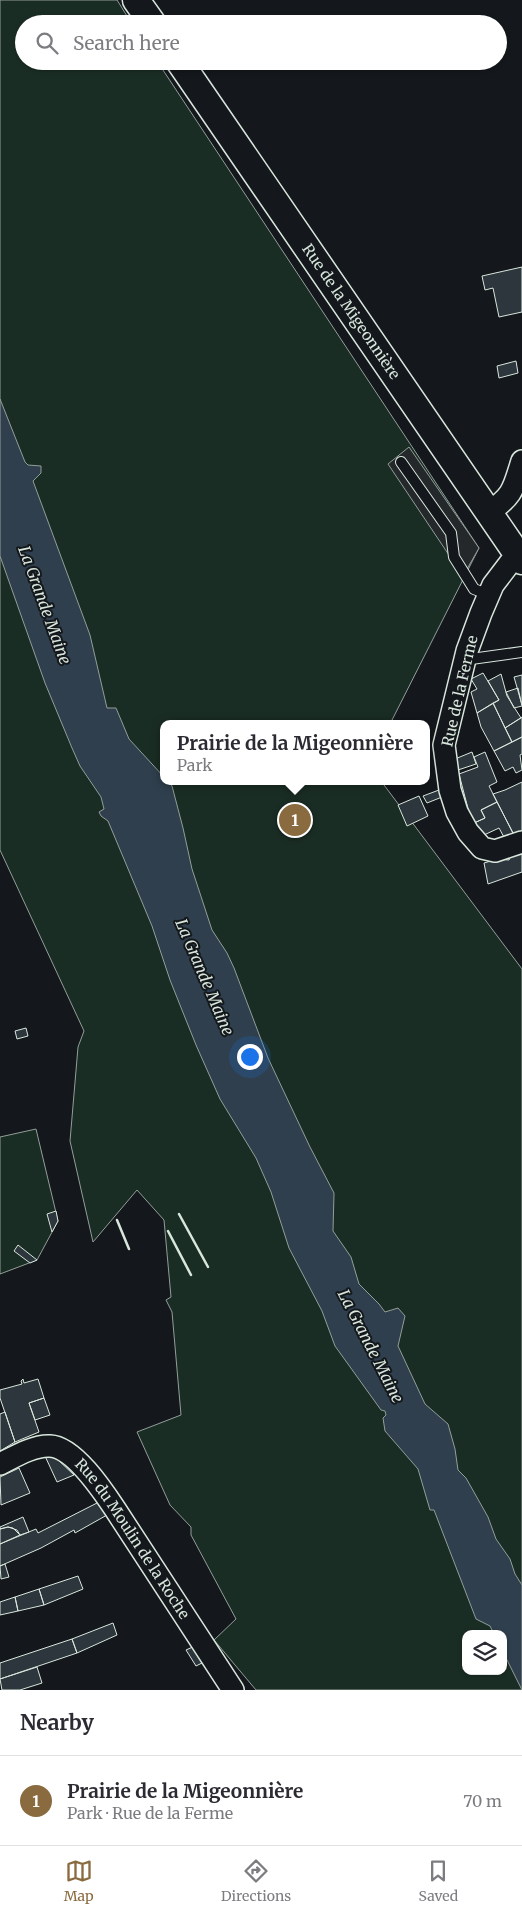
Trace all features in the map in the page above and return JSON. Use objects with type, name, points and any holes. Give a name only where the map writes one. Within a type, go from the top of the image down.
[{"type":"street","points":[[136,0],[147,15]]},
{"type":"street","name":"Rue de la Migeonnière","points":[[185,70],[520,558]]},
{"type":"street","points":[[488,513],[507,499],[522,461]]},
{"type":"street","name":"Rue de la Ferme","points":[[520,558],[501,573],[489,595],[464,660],[444,745],[450,790],[457,812],[468,832],[482,848],[495,850],[522,842]]},
{"type":"street","name":"Rue du Moulin de la Roche","points":[[0,1464],[36,1448],[50,1446],[60,1448],[76,1460],[101,1489],[115,1509],[234,1690]]},
{"type":"lane","points":[[401,462],[451,533],[454,557],[474,589],[489,595]]},
{"type":"lane","points":[[464,660],[522,652]]},
{"type":"green space","points":[[0,0],[117,0],[126,15],[15,15],[15,70],[163,70],[479,548],[392,720],[160,720],[160,785],[384,785],[522,969],[522,1690],[256,1690],[214,1640],[236,1619],[191,1535],[191,1527],[170,1505],[137,1432],[181,1415],[172,1312],[166,1300],[171,1297],[164,1220],[137,1190],[93,1242],[70,1141],[78,1047],[84,1031],[0,850]]},
{"type":"green space","points":[[36,1129],[58,1221],[37,1260],[0,1274],[0,1137]]},
{"type":"shaded area","points":[[409,447],[479,548],[463,576],[388,464]]},
{"type":"water","name":"La Grande Maine","points":[[0,399],[25,462],[28,465],[41,466],[41,473],[33,481],[90,635],[107,708],[116,708],[129,739],[160,773],[160,785],[172,786],[192,869],[212,930],[234,968],[268,1058],[334,1193],[333,1231],[351,1257],[359,1284],[385,1312],[398,1308],[405,1316],[398,1346],[425,1404],[448,1424],[455,1449],[458,1470],[466,1478],[488,1517],[496,1539],[510,1559],[515,1574],[522,1585],[522,1690],[507,1660],[507,1630],[492,1630],[490,1626],[476,1619],[434,1510],[430,1510],[418,1469],[385,1431],[383,1418],[386,1415],[385,1411],[381,1410],[335,1346],[322,1311],[289,1248],[271,1192],[256,1158],[220,1099],[196,1045],[170,980],[152,926],[108,821],[99,812],[104,809],[101,797],[80,766],[45,683],[0,556]]},
{"type":"building","points":[[522,267],[522,312],[499,317],[493,288],[485,290],[482,276]]},
{"type":"building","points":[[516,361],[518,373],[499,378],[497,366]]},
{"type":"building","points":[[483,673],[499,700],[477,713],[471,692],[477,689],[471,679]]},
{"type":"building","points":[[501,674],[507,696],[521,718],[505,728],[493,703],[499,700],[488,681]]},
{"type":"building","points":[[522,675],[522,705],[514,677]]},
{"type":"building","points":[[518,688],[522,706],[514,708],[506,692]]},
{"type":"building","points":[[493,703],[512,742],[494,751],[481,727],[477,713]]},
{"type":"building","points":[[522,717],[522,737],[512,742],[505,728]]},
{"type":"building","points":[[522,737],[522,754],[520,755],[522,770],[516,773],[513,767],[505,771],[494,751]]},
{"type":"building","points":[[472,752],[476,764],[458,770],[455,759]]},
{"type":"building","points":[[485,752],[497,782],[489,786],[497,802],[481,810],[485,818],[472,824],[459,774],[478,767],[474,757]]},
{"type":"building","points":[[522,782],[522,832],[514,835],[493,794]]},
{"type":"building","points":[[439,790],[442,797],[427,803],[423,796]]},
{"type":"building","points":[[419,796],[428,816],[407,826],[398,805]]},
{"type":"building","points":[[497,802],[514,835],[505,839],[499,828],[484,835],[472,824],[485,818],[481,810]]},
{"type":"building","points":[[522,850],[522,872],[488,884],[484,863],[498,859],[509,860],[512,853]]},
{"type":"building","points":[[26,1028],[28,1036],[17,1039],[15,1031]]},
{"type":"building","points":[[56,1211],[58,1221],[52,1232],[47,1214]]},
{"type":"building","points":[[18,1245],[37,1260],[30,1263],[14,1251]]},
{"type":"building","points":[[23,1379],[24,1383],[38,1379],[44,1398],[29,1403],[39,1432],[15,1442],[0,1398],[0,1390],[22,1384],[21,1381]]},
{"type":"building","points":[[44,1398],[50,1415],[35,1420],[29,1403]]},
{"type":"building","points":[[5,1412],[15,1442],[0,1451],[0,1414]]},
{"type":"building","points":[[45,1456],[55,1457],[74,1475],[57,1482]]},
{"type":"building","points":[[19,1468],[30,1493],[1,1505],[0,1477]]},
{"type":"building","points":[[97,1503],[107,1515],[75,1533],[74,1530],[41,1548],[0,1566],[0,1544],[36,1529],[38,1533]]},
{"type":"building","points":[[23,1517],[29,1532],[20,1535],[13,1528],[0,1529],[0,1527]]},
{"type":"building","points":[[8,1527],[17,1530],[20,1535],[0,1544],[0,1529]]},
{"type":"building","points":[[5,1564],[9,1577],[1,1579],[0,1566]]},
{"type":"building","points":[[78,1576],[83,1589],[44,1605],[39,1589]]},
{"type":"building","points":[[39,1589],[44,1605],[18,1611],[15,1597]]},
{"type":"building","points":[[15,1597],[18,1611],[0,1615],[0,1602]]},
{"type":"building","points":[[113,1623],[117,1635],[77,1653],[72,1639]]},
{"type":"building","points":[[72,1639],[77,1653],[0,1679],[0,1663]]},
{"type":"building","points":[[197,1645],[206,1661],[196,1666],[186,1650]]},
{"type":"building","points":[[37,1667],[42,1683],[20,1690],[2,1690],[0,1679]]},
{"type":"wall","points":[[179,1214],[208,1267]]},
{"type":"wall","points":[[117,1220],[129,1249]]},
{"type":"wall","points":[[168,1231],[191,1275]]},
{"type":"place","name":"Prairie de la Migeonnière","points":[[295,820]]}]
